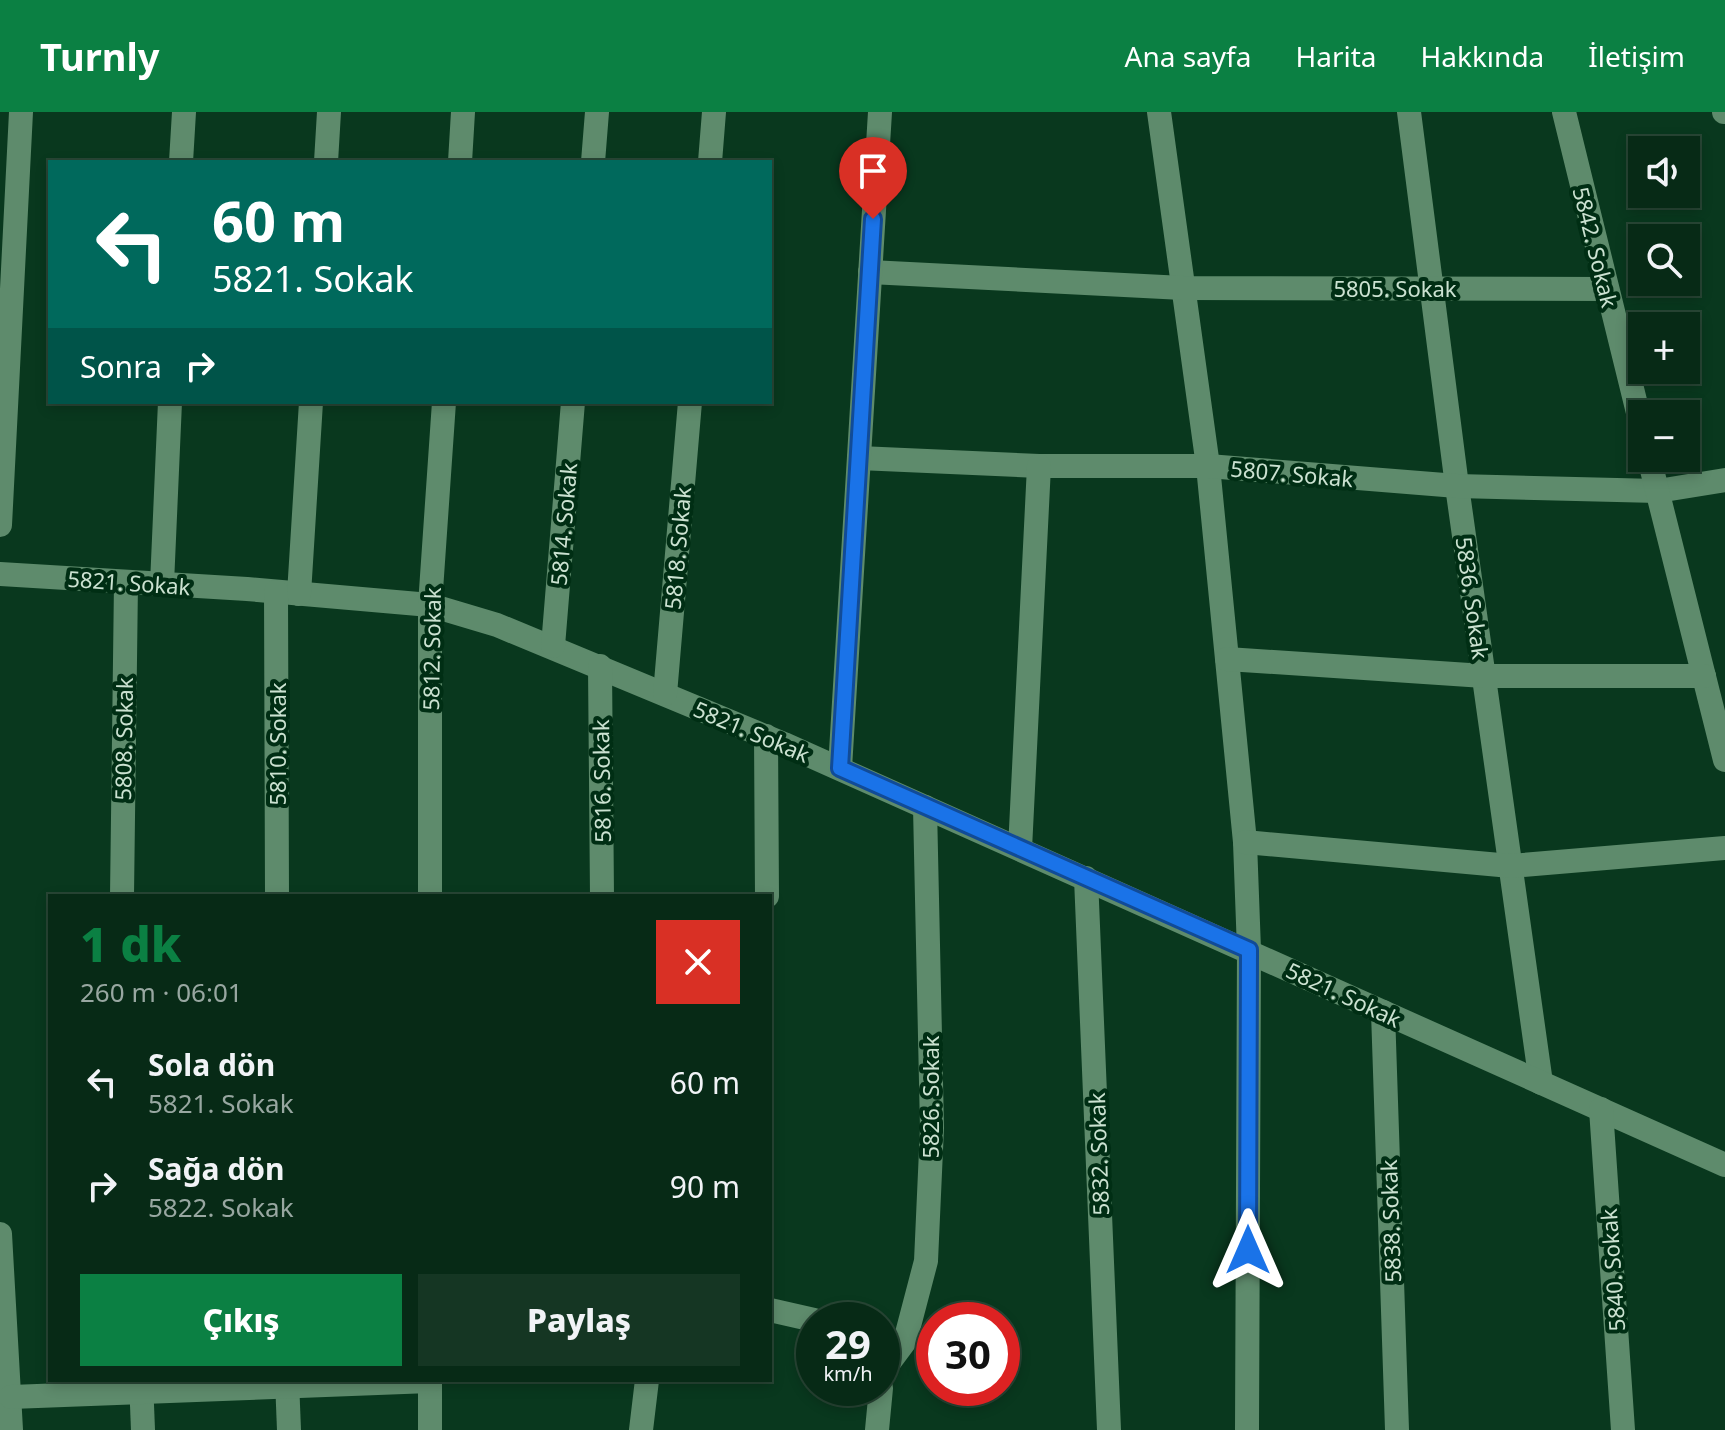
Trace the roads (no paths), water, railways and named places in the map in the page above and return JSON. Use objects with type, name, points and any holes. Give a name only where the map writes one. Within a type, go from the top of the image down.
[{"type":"street","points":[[0,525],[21,112]]},
{"type":"street","points":[[181,160],[184,112]]},
{"type":"street","points":[[326,160],[329,112]]},
{"type":"street","points":[[460,160],[463,112]]},
{"type":"street","points":[[593,160],[597,112]]},
{"type":"street","points":[[710,160],[714,112]]},
{"type":"street","points":[[840,768],[880,112]]},
{"type":"street","points":[[1159,112],[1208,466],[1245,842],[1249,950],[1247,1430]]},
{"type":"street","name":"5836. Sokak","points":[[1409,112],[1457,486],[1541,1083]]},
{"type":"street","name":"5842. Sokak","points":[[1564,112],[1635,400]]},
{"type":"street","name":"5805. Sokak","points":[[870,272],[1183,288],[1607,289]]},
{"type":"street","points":[[162,584],[170,404]]},
{"type":"street","name":"5810. Sokak","points":[[277,894],[287,593],[311,404]]},
{"type":"street","name":"5812. Sokak","points":[[430,894],[430,605],[444,404]]},
{"type":"street","name":"5814. Sokak","points":[[553,646],[573,404]]},
{"type":"street","name":"5818. Sokak","points":[[665,694],[690,404]]},
{"type":"street","name":"5807. Sokak","points":[[859,458],[1039,466],[1208,466],[1457,486],[1658,491],[1725,480]]},
{"type":"street","points":[[1020,849],[1039,466]]},
{"type":"street","points":[[1653,472],[1725,760]]},
{"type":"street","name":"5821. Sokak","points":[[0,574],[430,605],[497,625],[840,768],[1725,1165]]},
{"type":"street","name":"5808. Sokak","points":[[122,894],[126,582]]},
{"type":"street","points":[[1227,659],[1484,676],[1704,676]]},
{"type":"street","name":"5816. Sokak","points":[[600,666],[602,894]]},
{"type":"street","points":[[766,736],[767,894]]},
{"type":"street","name":"5826. Sokak","points":[[900,1324],[926,1261],[932,1128],[925,807]]},
{"type":"street","points":[[1245,842],[1511,866],[1725,848]]},
{"type":"street","name":"5832. Sokak","points":[[1086,878],[1109,1430]]},
{"type":"street","name":"5838. Sokak","points":[[1383,1012],[1397,1430]]},
{"type":"street","name":"5840. Sokak","points":[[1601,1109],[1623,1430]]},
{"type":"street","points":[[0,1234],[11,1430]]},
{"type":"street","points":[[772,1310],[796,1316]]},
{"type":"street","points":[[11,1397],[141,1387],[382,1382]]},
{"type":"street","points":[[430,1382],[430,1430]]},
{"type":"street","points":[[641,1430],[647,1382]]},
{"type":"street","points":[[287,1384],[289,1430]]},
{"type":"street","points":[[141,1387],[143,1430]]},
{"type":"street","points":[[877,1430],[879,1406]]}]
